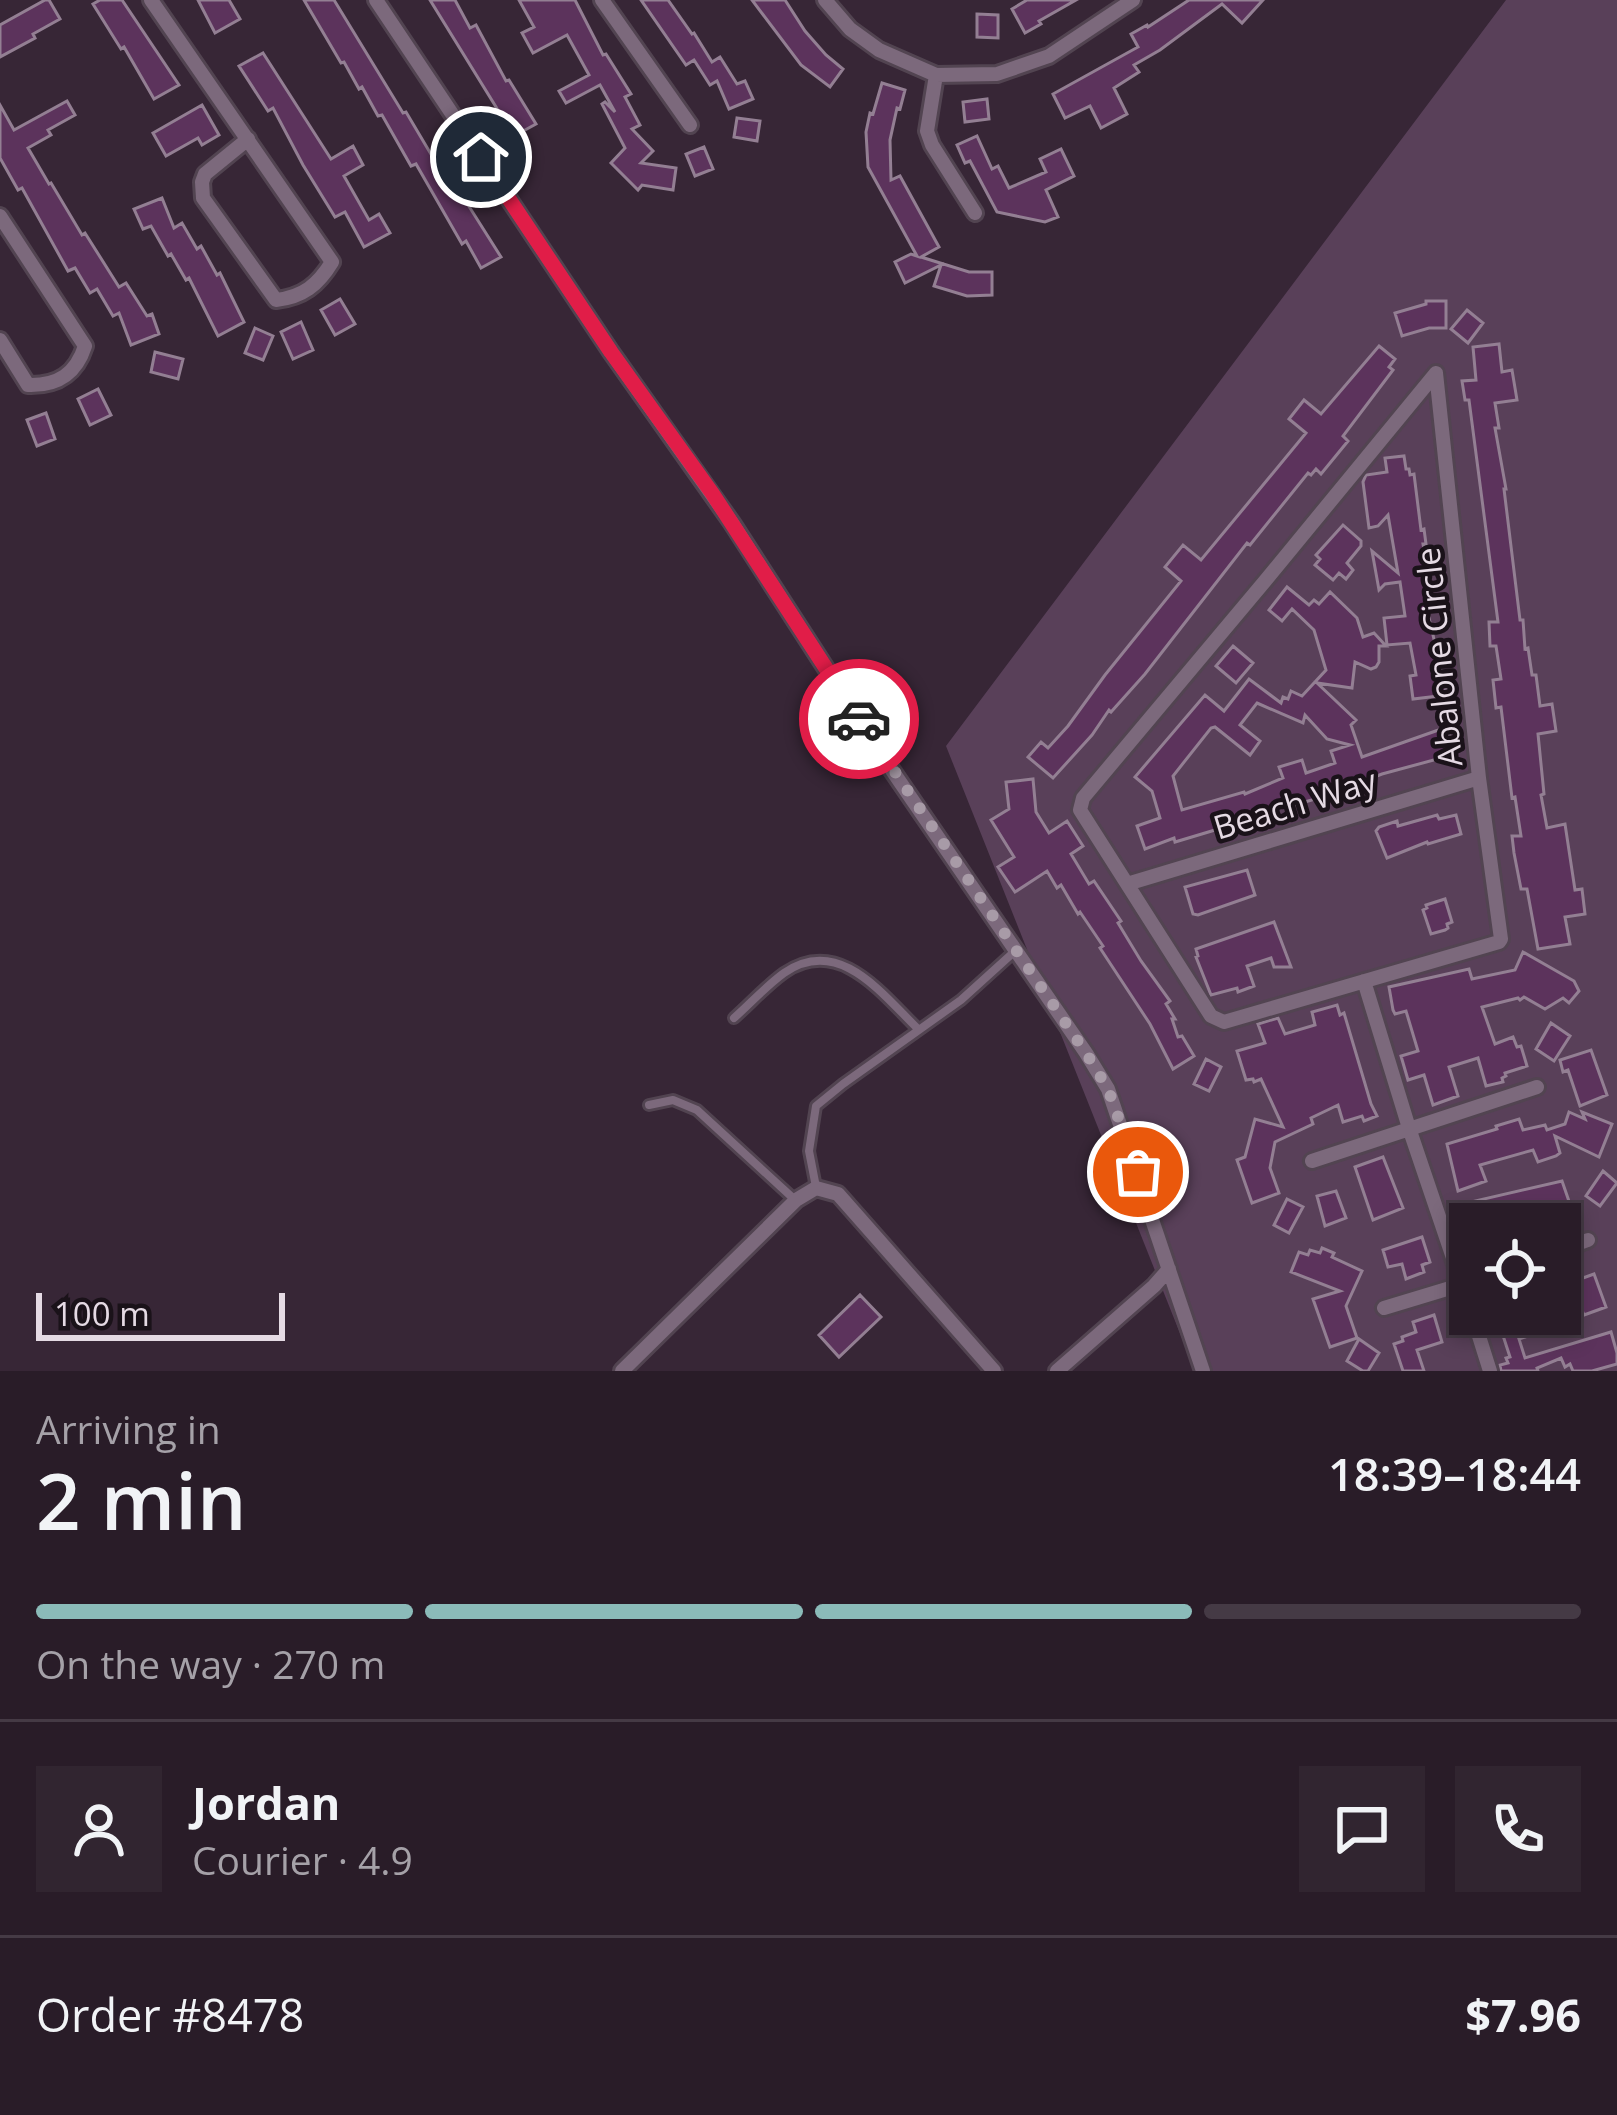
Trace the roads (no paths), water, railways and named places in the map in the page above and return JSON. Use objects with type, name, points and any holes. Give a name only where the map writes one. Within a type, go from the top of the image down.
[{"type":"street","points":[[152,0],[248,139],[332,262],[323,278],[292,298],[276,300],[203,198],[205,173],[248,139]]},
{"type":"street","points":[[376,0],[611,352],[722,508],[887,764],[1108,1089],[1203,1371]]},
{"type":"street","points":[[602,0],[690,125]]},
{"type":"street","points":[[826,0],[850,29],[879,50],[936,75],[997,74],[1049,56],[1133,0]]},
{"type":"street","points":[[936,75],[927,131],[975,214]]},
{"type":"street","points":[[0,216],[86,346],[71,373],[58,382],[28,385],[0,340]]},
{"type":"street","points":[[0,250],[16,239]]},
{"type":"street","name":"Abalone Circle","points":[[1436,373],[1479,778],[1499,942],[1224,1022],[1211,1016],[1080,810],[1083,797],[1436,373]]},
{"type":"street","name":"Beach Way","points":[[1127,884],[1479,778]]},
{"type":"street","points":[[1364,981],[1409,1128],[1449,1237]]},
{"type":"street","points":[[1312,1161],[1538,1087]]},
{"type":"street","points":[[622,1371],[796,1201],[816,1188],[838,1194],[994,1371]]},
{"type":"street","points":[[1581,1242],[1588,1240]]},
{"type":"street","points":[[1057,1371],[1169,1269]]},
{"type":"street","points":[[1384,1309],[1449,1288]]},
{"type":"street","points":[[1479,1335],[1490,1371]]},
{"type":"lane","points":[[816,1188],[809,1150],[816,1106],[961,1000],[1016,951]]},
{"type":"lane","points":[[734,1018],[786,971],[818,959],[848,967],[866,979],[917,1030]]},
{"type":"lane","points":[[649,1105],[673,1100],[697,1110],[796,1201]]}]
